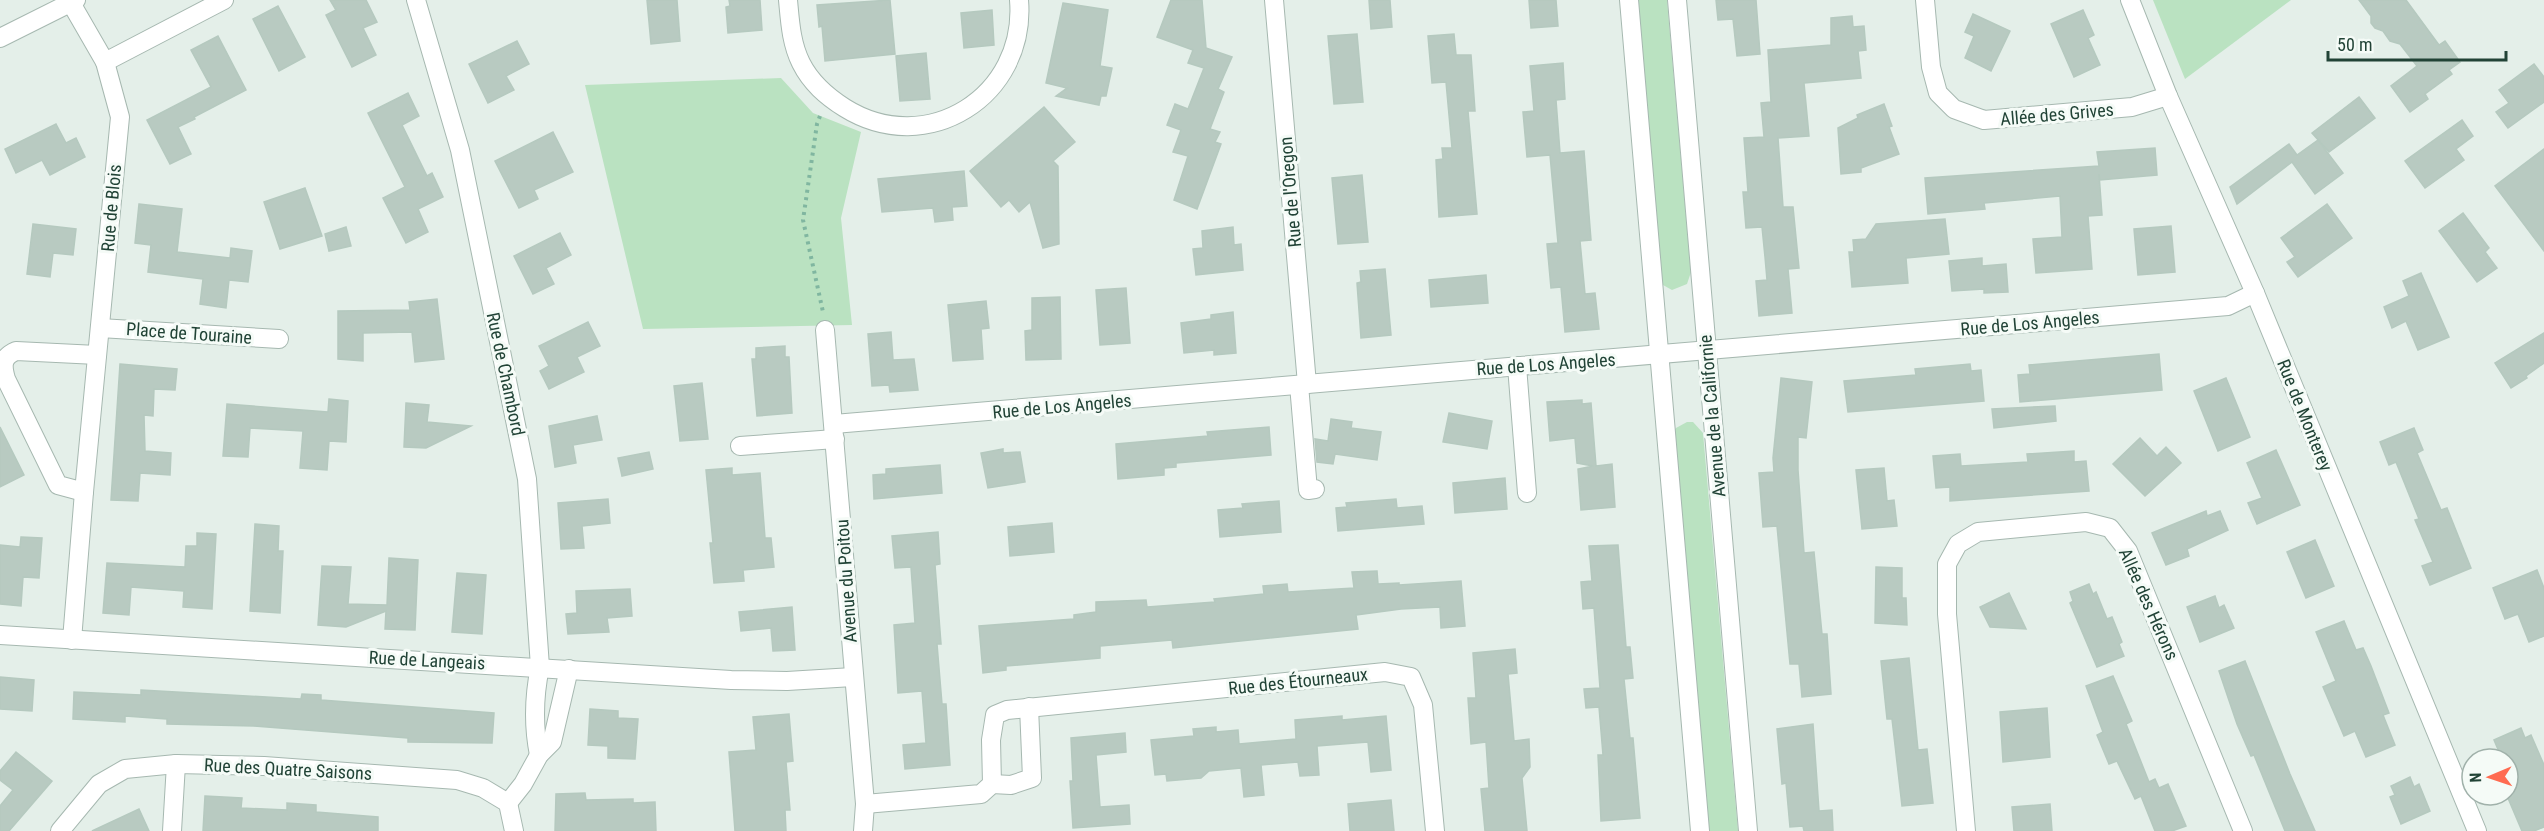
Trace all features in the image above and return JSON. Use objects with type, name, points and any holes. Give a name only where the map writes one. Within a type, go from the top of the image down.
[{"type":"street","points":[[105,62],[225,0]]},
{"type":"street","name":"Rue de Chambord","points":[[417,0],[460,150],[527,479],[540,667],[535,694],[536,737],[539,754]]},
{"type":"street","points":[[788,0],[794,46],[812,80],[828,98],[864,120],[890,127],[932,125],[963,111],[988,92],[1007,67],[1018,38],[1019,0]]},
{"type":"street","name":"Rue de l'Oregon","points":[[1274,0],[1303,384],[1308,490],[1315,489]]},
{"type":"street","points":[[1629,0],[1700,831]]},
{"type":"street","name":"Avenue de la Californie","points":[[1677,0],[1748,831]]},
{"type":"street","name":"Allée des Grives","points":[[1925,0],[1931,67],[1938,93],[1954,109],[1984,120],[2132,107],[2168,96]]},
{"type":"street","name":"Rue de Monterey","points":[[2130,0],[2168,96],[2255,293],[2477,831]]},
{"type":"street","points":[[0,38],[74,1]]},
{"type":"street","name":"Rue de Blois","points":[[72,640],[120,117],[105,62],[74,1]]},
{"type":"street","name":"Rue de Los Angeles","points":[[740,446],[835,431],[1303,384],[1659,356],[1706,350],[2228,306],[2255,293]]},
{"type":"street","name":"Avenue du Poitou","points":[[825,324],[865,804],[864,831]]},
{"type":"street","name":"Place de Touraine","points":[[100,328],[279,339]]},
{"type":"street","points":[[84,492],[58,485],[6,379],[3,368],[4,359],[16,351],[97,355]]},
{"type":"street","points":[[1517,366],[1527,493]]},
{"type":"street","name":"Allée des Hérons","points":[[1966,831],[1947,614],[1947,564],[1958,544],[1978,531],[2086,522],[2110,528],[2128,551],[2243,831]]},
{"type":"street","name":"Rue de Langeais","points":[[0,634],[731,680],[787,681],[853,677]]},
{"type":"street","points":[[514,831],[508,802],[523,784],[539,754],[552,742],[570,669]]},
{"type":"street","name":"Rue des Étourneaux","points":[[992,784],[991,740],[995,715],[1007,710],[1384,672],[1411,677],[1423,705],[1435,831]]},
{"type":"street","points":[[865,804],[981,794],[992,784],[1011,785],[1032,778],[1029,707]]},
{"type":"street","points":[[172,831],[177,764]]},
{"type":"street","name":"Rue des Quatre Saisons","points":[[60,831],[99,784],[116,774],[125,769],[177,764],[264,766],[457,780],[483,788],[508,802]]},
{"type":"path","points":[[825,324],[803,220],[817,124],[828,98]]},
{"type":"green space","points":[[1636,0],[1667,0],[1691,272],[1687,284],[1672,290],[1663,285],[1659,279]]},
{"type":"green space","points":[[2153,0],[2291,0],[2185,79]]},
{"type":"green space","points":[[781,78],[813,113],[861,132],[841,218],[852,325],[643,329],[585,85]]},
{"type":"green space","points":[[1687,422],[1693,422],[1703,433],[1738,831],[1707,831],[1671,436],[1676,428]]},
{"type":"building","points":[[330,0],[366,0],[377,22],[363,28],[376,55],[352,67],[326,15],[336,10]]},
{"type":"building","points":[[647,0],[677,0],[680,41],[651,44]]},
{"type":"building","points":[[729,0],[760,0],[762,30],[728,33],[726,7],[730,6]]},
{"type":"building","points":[[890,0],[895,54],[825,61],[822,26],[819,27],[817,5]]},
{"type":"building","points":[[1171,0],[1202,0],[1206,48],[1232,57],[1218,89],[1224,92],[1210,129],[1220,132],[1215,142],[1221,144],[1197,209],[1174,200],[1188,156],[1173,152],[1181,130],[1167,125],[1175,104],[1188,109],[1204,68],[1188,63],[1193,50],[1157,37]]},
{"type":"building","points":[[1369,0],[1390,0],[1392,27],[1371,29]]},
{"type":"building","points":[[1529,0],[1556,0],[1558,26],[1531,28]]},
{"type":"building","points":[[1716,0],[1756,0],[1760,54],[1737,56],[1733,19],[1718,20]]},
{"type":"building","points":[[2359,0],[2406,0],[2439,45],[2445,41],[2460,62],[2449,70],[2452,74],[2425,94],[2428,99],[2410,112],[2391,86],[2417,66],[2400,44],[2390,41],[2383,31],[2375,28],[2371,23],[2371,16]]},
{"type":"building","points":[[1063,3],[1108,10],[1100,66],[1112,68],[1106,96],[1101,96],[1099,105],[1056,96],[1067,88],[1046,83]]},
{"type":"building","points":[[278,6],[305,57],[279,71],[253,19]]},
{"type":"building","points":[[992,10],[994,45],[964,48],[961,13]]},
{"type":"building","points":[[2083,10],[2094,35],[2088,38],[2100,65],[2074,77],[2051,24]]},
{"type":"building","points":[[1973,14],[2010,31],[1991,71],[1965,58],[1974,36],[1965,32]]},
{"type":"building","points":[[1852,16],[1853,27],[1864,26],[1866,50],[1858,51],[1861,78],[1804,83],[1809,136],[1778,138],[1783,207],[1793,207],[1799,268],[1788,269],[1792,313],[1759,316],[1756,281],[1767,280],[1762,227],[1746,228],[1743,192],[1748,192],[1744,138],[1764,137],[1761,103],[1771,102],[1768,50],[1831,45],[1831,18]]},
{"type":"building","points":[[1357,34],[1363,102],[1334,104],[1328,36]]},
{"type":"building","points":[[1454,34],[1456,55],[1471,55],[1475,111],[1468,111],[1477,214],[1439,217],[1436,160],[1443,159],[1442,148],[1452,148],[1446,82],[1432,83],[1428,36]]},
{"type":"building","points":[[218,36],[246,90],[178,127],[191,154],[170,164],[147,120],[211,87],[191,50]]},
{"type":"building","points":[[517,41],[529,64],[506,76],[514,90],[488,103],[469,64]]},
{"type":"building","points":[[926,53],[930,99],[900,101],[896,56]]},
{"type":"building","points":[[1563,63],[1565,99],[1556,100],[1560,153],[1584,151],[1591,240],[1580,241],[1585,294],[1595,293],[1599,329],[1565,332],[1561,287],[1551,288],[1547,244],[1558,243],[1550,155],[1527,157],[1523,112],[1534,111],[1530,66]]},
{"type":"building","points":[[2534,64],[2544,77],[2544,102],[2508,128],[2496,112],[2509,103],[2499,90]]},
{"type":"building","points":[[408,93],[419,116],[402,125],[427,176],[432,173],[443,197],[418,209],[428,232],[406,243],[383,198],[405,187],[368,113]]},
{"type":"building","points":[[2359,97],[2375,118],[2329,152],[2312,133]]},
{"type":"building","points":[[1884,104],[1892,126],[1889,127],[1899,154],[1861,168],[1861,172],[1841,174],[1838,128],[1858,118],[1857,115]]},
{"type":"building","points":[[1044,107],[1075,142],[1053,161],[1058,166],[1059,244],[1043,248],[1030,202],[1019,212],[1009,200],[1001,207],[970,171]]},
{"type":"building","points":[[2462,120],[2473,136],[2456,149],[2464,160],[2425,188],[2405,161]]},
{"type":"building","points":[[56,124],[66,143],[76,138],[85,157],[50,175],[42,160],[16,173],[5,149]]},
{"type":"building","points":[[553,132],[573,172],[534,190],[538,199],[519,208],[495,161]]},
{"type":"building","points":[[2318,140],[2343,173],[2315,194],[2292,162],[2237,204],[2230,187],[2289,144],[2297,155]]},
{"type":"building","points":[[2155,148],[2157,175],[2100,180],[2099,174],[2102,215],[2088,216],[2092,269],[2036,273],[2033,239],[2062,237],[2060,196],[1984,203],[1985,209],[1928,214],[1925,178],[2099,166],[2097,152]]},
{"type":"building","points":[[2544,149],[2544,251],[2495,186]]},
{"type":"building","points":[[964,171],[967,206],[952,207],[953,220],[935,222],[933,208],[882,212],[878,179]]},
{"type":"building","points":[[1362,175],[1368,242],[1338,244],[1332,178]]},
{"type":"building","points":[[305,188],[322,236],[280,249],[264,202]]},
{"type":"building","points":[[139,204],[182,209],[177,252],[230,258],[231,248],[252,251],[248,282],[229,280],[226,308],[200,304],[203,279],[148,272],[151,245],[135,243]]},
{"type":"building","points":[[2327,204],[2352,238],[2298,277],[2287,262],[2295,257],[2281,238]]},
{"type":"building","points":[[2463,213],[2489,248],[2485,252],[2497,268],[2477,282],[2439,231]]},
{"type":"building","points":[[1945,219],[1949,254],[1906,258],[1908,283],[1852,287],[1849,252],[1854,252],[1853,240],[1866,239],[1876,224]]},
{"type":"building","points":[[33,224],[76,229],[73,255],[53,253],[50,277],[27,274]]},
{"type":"building","points":[[2171,226],[2175,272],[2138,275],[2134,229]]},
{"type":"building","points":[[346,227],[351,246],[329,251],[325,234]]},
{"type":"building","points":[[1233,227],[1234,245],[1241,244],[1243,270],[1196,275],[1193,249],[1203,248],[1202,231]]},
{"type":"building","points":[[560,233],[571,255],[546,268],[554,284],[533,294],[514,256]]},
{"type":"building","points":[[1982,258],[1982,266],[2006,264],[2008,292],[1984,293],[1984,289],[1952,291],[1949,261]]},
{"type":"building","points":[[1385,269],[1391,335],[1361,338],[1357,283],[1361,282],[1360,271]]},
{"type":"building","points":[[2421,273],[2449,337],[2418,350],[2406,321],[2392,328],[2384,307],[2409,296],[2403,281]]},
{"type":"building","points":[[1486,275],[1488,303],[1431,307],[1429,280]]},
{"type":"building","points":[[1126,288],[1130,343],[1100,345],[1096,290]]},
{"type":"building","points":[[1060,297],[1061,359],[1026,360],[1025,331],[1032,330],[1032,298]]},
{"type":"building","points":[[437,299],[444,359],[415,362],[412,332],[363,333],[363,361],[338,359],[338,311],[410,310],[409,302]]},
{"type":"building","points":[[986,301],[989,328],[981,329],[983,359],[953,361],[948,305]]},
{"type":"building","points":[[1233,312],[1236,353],[1214,355],[1214,350],[1184,353],[1181,323],[1211,319],[1211,315]]},
{"type":"building","points":[[588,322],[600,346],[577,357],[584,372],[549,389],[540,371],[549,366],[539,346]]},
{"type":"building","points":[[891,332],[893,360],[914,359],[918,390],[890,392],[889,385],[872,386],[868,334]]},
{"type":"building","points":[[2544,333],[2544,363],[2511,388],[2495,363]]},
{"type":"building","points":[[785,346],[785,357],[789,357],[792,413],[757,416],[752,359],[756,359],[756,348]]},
{"type":"building","points":[[2159,354],[2162,390],[2020,402],[2018,375],[2030,374],[2029,365]]},
{"type":"building","points":[[120,364],[177,369],[175,390],[154,389],[153,416],[144,415],[145,451],[171,453],[170,475],[140,473],[138,501],[111,500]]},
{"type":"building","points":[[1970,364],[1971,371],[1981,370],[1984,401],[1848,412],[1844,381],[1916,375],[1915,369]]},
{"type":"building","points":[[1781,378],[1812,382],[1806,438],[1798,437],[1798,470],[1804,553],[1814,552],[1822,634],[1827,634],[1831,694],[1802,697],[1799,664],[1790,664],[1777,526],[1763,527],[1759,473],[1774,472],[1773,458]]},
{"type":"building","points":[[2226,378],[2250,437],[2218,451],[2194,391]]},
{"type":"building","points":[[702,383],[708,439],[680,441],[674,386]]},
{"type":"building","points":[[329,399],[348,401],[346,442],[329,441],[327,470],[300,468],[303,431],[250,428],[248,457],[223,456],[227,404],[328,412]]},
{"type":"building","points":[[1582,400],[1582,404],[1591,403],[1596,466],[1612,464],[1615,507],[1581,510],[1578,469],[1593,466],[1577,463],[1575,438],[1550,441],[1547,402]]},
{"type":"building","points":[[406,403],[429,405],[427,422],[471,426],[426,448],[404,447]]},
{"type":"building","points":[[2055,406],[2056,421],[1994,428],[1992,409]]},
{"type":"building","points":[[1449,413],[1492,421],[1487,449],[1443,442]]},
{"type":"building","points":[[597,416],[602,440],[573,445],[576,463],[555,467],[549,426]]},
{"type":"building","points":[[1331,419],[1352,422],[1351,428],[1381,432],[1377,460],[1335,454],[1333,464],[1317,462],[1315,439],[1328,441]]},
{"type":"building","points":[[0,427],[24,475],[0,487]]},
{"type":"building","points":[[1269,427],[1271,455],[1176,463],[1176,467],[1164,468],[1164,475],[1118,479],[1116,444],[1208,436],[1207,432]]},
{"type":"building","points":[[2414,428],[2423,450],[2417,453],[2441,510],[2447,508],[2471,568],[2430,585],[2422,566],[2433,562],[2415,520],[2419,519],[2396,462],[2389,465],[2380,442]]},
{"type":"building","points":[[2140,438],[2157,456],[2166,447],[2181,463],[2145,496],[2113,464]]},
{"type":"building","points":[[1003,449],[1003,453],[1020,452],[1025,482],[988,488],[981,453]]},
{"type":"building","points":[[2276,450],[2300,505],[2257,524],[2248,503],[2262,498],[2247,463]]},
{"type":"building","points":[[2074,451],[2074,462],[2086,461],[2089,491],[1950,501],[1950,487],[1936,488],[1933,456],[1960,454],[1961,466],[2028,462],[2027,454]]},
{"type":"building","points":[[649,452],[653,469],[622,476],[618,458]]},
{"type":"building","points":[[940,465],[942,493],[874,499],[873,475],[886,474],[886,469]]},
{"type":"building","points":[[732,468],[732,475],[760,473],[765,538],[771,538],[774,567],[743,570],[744,581],[714,583],[710,543],[713,543],[706,470]]},
{"type":"building","points":[[1884,468],[1887,501],[1894,500],[1897,526],[1862,529],[1856,470]]},
{"type":"building","points":[[1505,478],[1507,509],[1455,513],[1453,483]]},
{"type":"building","points":[[608,499],[610,523],[582,526],[584,548],[561,549],[558,503]]},
{"type":"building","points":[[1396,499],[1397,508],[1422,506],[1424,524],[1338,531],[1336,508],[1347,507],[1346,503]]},
{"type":"building","points":[[1279,501],[1281,532],[1220,537],[1218,510],[1243,508],[1242,504]]},
{"type":"building","points":[[2206,511],[2207,516],[2220,511],[2228,530],[2187,549],[2189,556],[2166,565],[2152,533]]},
{"type":"building","points":[[1052,523],[1054,552],[1010,556],[1008,527]]},
{"type":"building","points":[[255,524],[279,526],[278,551],[283,551],[280,613],[250,611]]},
{"type":"building","points":[[938,532],[940,564],[935,565],[941,644],[937,644],[942,704],[946,704],[950,765],[905,769],[903,745],[926,743],[922,691],[898,693],[894,625],[915,623],[911,567],[895,568],[892,536]]},
{"type":"building","points":[[197,533],[216,534],[212,609],[183,607],[184,591],[131,587],[129,615],[103,613],[107,563],[185,567],[186,546],[197,546]]},
{"type":"building","points":[[21,537],[42,538],[39,578],[23,577],[21,606],[0,604],[0,545],[20,547]]},
{"type":"building","points":[[2315,540],[2334,586],[2306,598],[2287,552]]},
{"type":"building","points":[[1618,545],[1626,647],[1630,647],[1633,678],[1624,679],[1630,738],[1633,738],[1640,818],[1601,821],[1598,755],[1603,755],[1599,707],[1586,708],[1584,689],[1600,688],[1594,608],[1583,609],[1581,582],[1592,581],[1589,546]]},
{"type":"building","points":[[389,558],[418,560],[415,630],[385,629],[386,611],[346,627],[318,625],[322,566],[351,567],[348,604],[387,605]]},
{"type":"building","points":[[1876,567],[1902,568],[1902,598],[1906,598],[1907,625],[1875,623]]},
{"type":"building","points":[[2537,570],[2544,588],[2544,636],[2529,642],[2518,614],[2505,619],[2493,588]]},
{"type":"building","points":[[1377,571],[1378,584],[1461,581],[1465,626],[1441,628],[1440,607],[1401,609],[1356,615],[1358,629],[1173,648],[1172,640],[1100,646],[1100,658],[1006,666],[1006,670],[983,673],[979,626],[1074,619],[1074,615],[1096,612],[1096,602],[1146,600],[1147,607],[1215,602],[1214,599],[1264,594],[1263,586],[1287,584],[1288,592],[1354,588],[1352,572]]},
{"type":"building","points":[[457,573],[486,575],[482,634],[452,632]]},
{"type":"building","points":[[2089,584],[2093,594],[2096,592],[2107,619],[2112,617],[2122,642],[2119,644],[2124,656],[2097,667],[2070,603],[2073,601],[2070,592]]},
{"type":"building","points":[[630,589],[632,616],[607,618],[609,632],[568,634],[566,614],[577,613],[576,591]]},
{"type":"building","points":[[2009,593],[2026,629],[1990,627],[1980,607]]},
{"type":"building","points":[[2215,596],[2219,608],[2224,605],[2234,628],[2200,642],[2187,607]]},
{"type":"building","points":[[792,607],[795,650],[773,651],[771,628],[741,631],[739,612]]},
{"type":"building","points":[[2344,621],[2356,650],[2363,648],[2371,666],[2389,713],[2383,715],[2395,745],[2366,757],[2355,731],[2344,736],[2323,687],[2336,681],[2316,632]]},
{"type":"building","points":[[1515,649],[1517,673],[1508,674],[1514,741],[1529,739],[1530,767],[1522,778],[1527,831],[1485,831],[1481,789],[1489,788],[1486,742],[1471,744],[1468,698],[1476,698],[1473,653]]},
{"type":"building","points":[[1909,658],[1918,750],[1927,749],[1933,803],[1902,806],[1892,719],[1887,719],[1881,661]]},
{"type":"building","points":[[2245,661],[2315,831],[2285,831],[2254,755],[2251,756],[2237,724],[2219,671]]},
{"type":"building","points":[[2113,676],[2132,721],[2126,724],[2149,782],[2155,779],[2159,788],[2168,784],[2186,826],[2172,831],[2155,831],[2141,796],[2135,799],[2117,761],[2109,764],[2097,735],[2103,732],[2086,686]]},
{"type":"building","points":[[0,677],[34,680],[32,711],[0,709]]},
{"type":"building","points":[[141,690],[301,699],[302,694],[321,695],[321,700],[494,713],[492,743],[408,742],[408,738],[254,726],[167,724],[167,719],[125,716],[125,722],[73,719],[74,692],[141,695]]},
{"type":"building","points":[[2047,708],[2050,757],[2003,762],[2000,712]]},
{"type":"building","points":[[590,709],[618,711],[618,718],[638,719],[635,759],[608,758],[608,746],[588,745]]},
{"type":"building","points":[[789,714],[793,761],[786,762],[790,810],[785,810],[786,831],[735,831],[729,752],[756,750],[753,717]]},
{"type":"building","points":[[1342,716],[1342,720],[1386,716],[1391,770],[1371,772],[1368,742],[1317,746],[1319,775],[1300,776],[1298,762],[1261,765],[1264,795],[1244,797],[1241,768],[1209,771],[1201,778],[1167,781],[1166,774],[1155,775],[1151,740],[1194,736],[1193,729],[1216,727],[1216,732],[1238,730],[1239,744],[1296,739],[1295,720]]},
{"type":"building","points":[[1813,724],[1819,811],[1832,810],[1833,831],[1804,831],[1803,826],[1790,827],[1786,783],[1782,784],[1777,729]]},
{"type":"building","points":[[2521,728],[2525,738],[2531,735],[2544,765],[2544,827],[2534,831],[2522,831],[2512,807],[2520,807],[2520,747],[2497,747],[2494,740]]},
{"type":"building","points":[[1125,733],[1126,752],[1096,755],[1100,807],[1129,805],[1130,824],[1073,828],[1070,781],[1073,781],[1071,738]]},
{"type":"building","points":[[16,752],[52,781],[9,831],[0,831],[0,806],[13,790],[0,780],[0,771]]},
{"type":"building","points":[[2410,777],[2414,787],[2419,784],[2430,811],[2401,824],[2390,797],[2395,795],[2391,786]]},
{"type":"building","points":[[585,793],[586,800],[633,799],[633,803],[655,802],[656,831],[555,831],[556,794]]},
{"type":"building","points":[[205,796],[242,798],[241,808],[287,810],[287,803],[316,805],[316,812],[378,817],[378,831],[203,831]]},
{"type":"building","points":[[1391,800],[1394,831],[1350,831],[1348,804]]},
{"type":"building","points":[[2050,804],[2052,831],[2014,831],[2012,807]]},
{"type":"building","points":[[139,809],[149,831],[92,831]]}]
